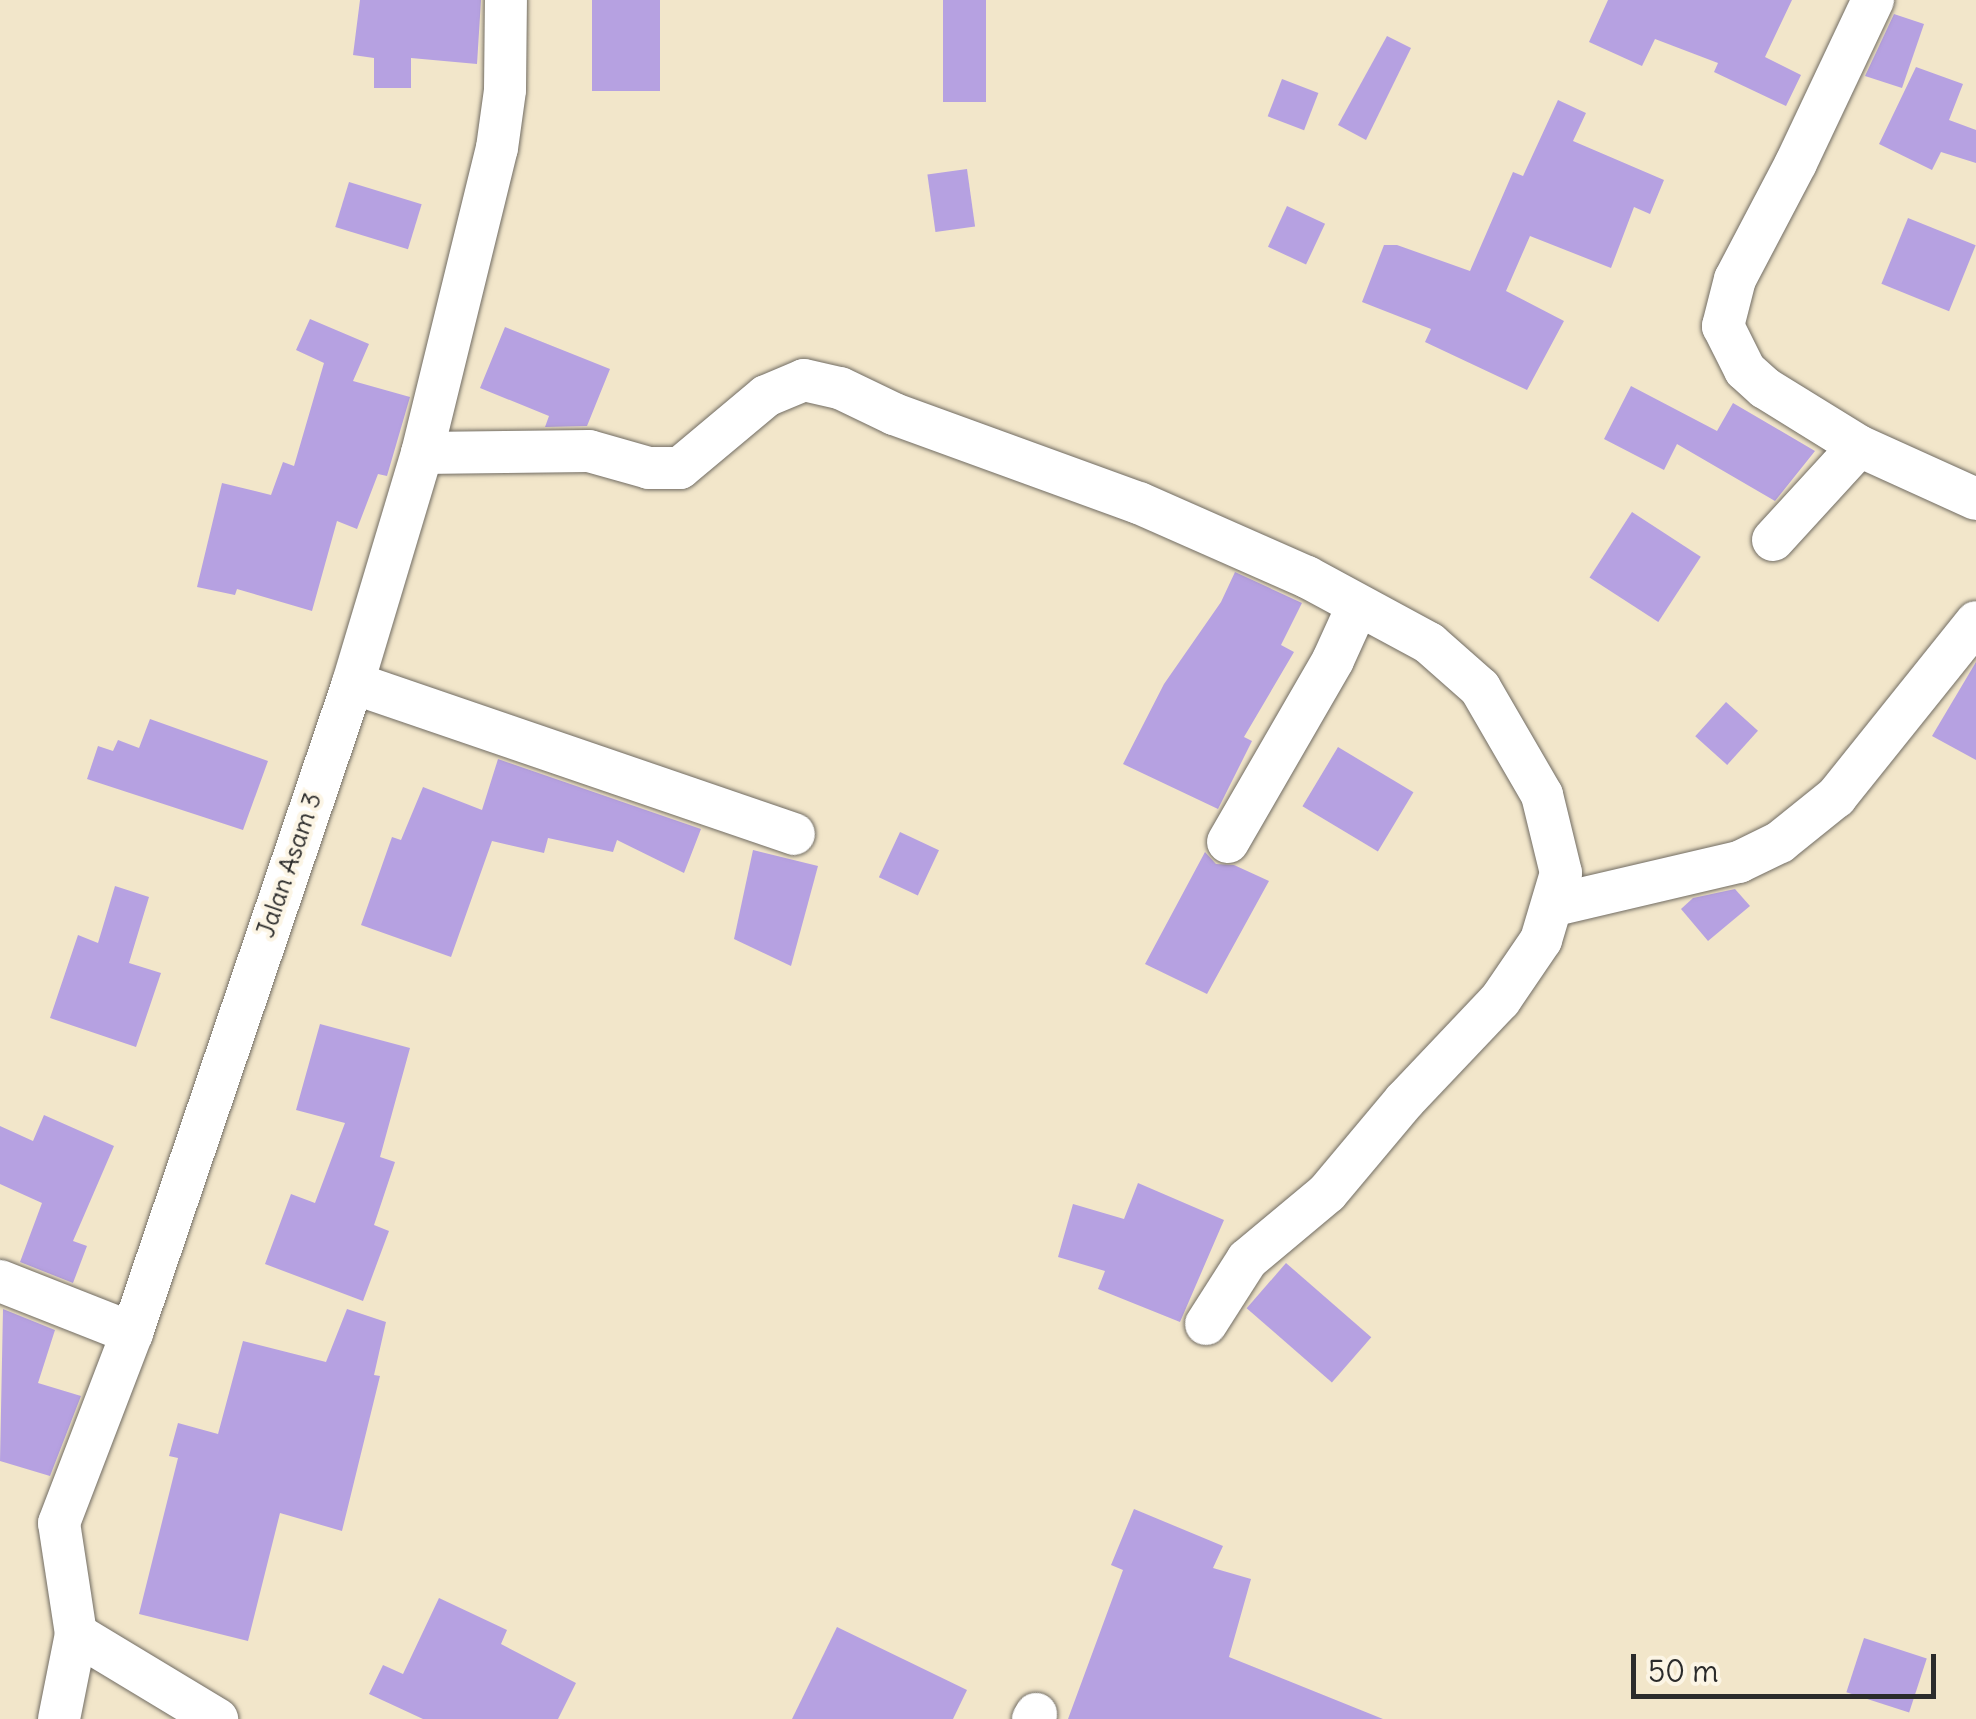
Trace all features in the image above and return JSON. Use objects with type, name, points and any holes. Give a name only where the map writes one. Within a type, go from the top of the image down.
[{"type":"street","name":"Jalan Asam 3","points":[[58,1719],[76,1634],[59,1522],[132,1333],[353,683],[422,453],[497,148],[505,90],[506,0]]},
{"type":"street","points":[[1873,0],[1796,163],[1735,278],[1724,326],[1745,370],[1766,388],[1859,446],[1976,500]]},
{"type":"street","points":[[422,453],[589,451],[649,468],[680,468],[766,396],[804,380],[840,388],[894,414],[1139,503],[1308,577],[1429,643],[1480,688],[1542,795],[1561,873],[1542,940],[1500,1000],[1404,1100],[1327,1193],[1247,1260],[1206,1324]]},
{"type":"street","points":[[1773,540],[1859,446]]},
{"type":"street","points":[[1228,842],[1332,660],[1358,604]]},
{"type":"street","points":[[1555,905],[1738,862],[1780,842],[1836,797],[1976,622]]},
{"type":"street","points":[[353,683],[794,834]]},
{"type":"street","points":[[0,1281],[132,1333]]},
{"type":"street","points":[[76,1634],[218,1719]]},
{"type":"building","points":[[360,0],[481,0],[477,64],[411,58],[411,88],[374,88],[374,58],[353,55]]},
{"type":"building","points":[[592,0],[660,0],[660,91],[592,91]]},
{"type":"building","points":[[943,0],[986,0],[986,102],[943,102]]},
{"type":"building","points":[[1608,0],[1792,0],[1765,57],[1801,75],[1786,106],[1714,72],[1718,63],[1655,39],[1642,66],[1589,42]]},
{"type":"building","points":[[1894,14],[1924,24],[1902,88],[1865,76]]},
{"type":"building","points":[[1387,36],[1411,48],[1366,140],[1338,125]]},
{"type":"building","points":[[1916,67],[1963,84],[1949,120],[1976,130],[1976,163],[1941,152],[1932,170],[1879,144]]},
{"type":"building","points":[[1282,79],[1318,93],[1304,130],[1268,116]]},
{"type":"building","points":[[1558,100],[1586,113],[1573,141],[1664,180],[1650,214],[1634,207],[1611,268],[1530,236],[1506,291],[1564,321],[1527,390],[1425,342],[1431,329],[1362,302],[1384,245],[1397,245],[1470,271],[1513,172],[1523,176]]},
{"type":"building","points":[[967,169],[975,226],[935,232],[927,175]]},
{"type":"building","points":[[349,182],[422,204],[408,249],[335,227]]},
{"type":"building","points":[[1287,206],[1325,224],[1306,265],[1268,247]]},
{"type":"building","points":[[1908,218],[1976,245],[1949,311],[1881,284]]},
{"type":"building","points":[[310,319],[369,344],[353,381],[410,397],[387,476],[378,474],[357,529],[337,521],[312,611],[237,589],[235,595],[197,587],[222,483],[271,495],[283,462],[294,466],[324,363],[296,350]]},
{"type":"building","points":[[505,327],[610,369],[587,426],[545,427],[549,416],[480,388]]},
{"type":"building","points":[[1631,386],[1717,431],[1733,403],[1815,451],[1775,501],[1677,444],[1664,470],[1604,439]]},
{"type":"building","points":[[1632,512],[1701,557],[1658,622],[1590,577]]},
{"type":"building","points":[[1235,572],[1302,603],[1281,645],[1294,652],[1244,737],[1252,741],[1218,809],[1123,764],[1164,684],[1221,602]]},
{"type":"building","points":[[1976,662],[1976,760],[1932,736]]},
{"type":"building","points":[[1726,702],[1758,731],[1727,765],[1695,736]]},
{"type":"building","points":[[150,719],[268,761],[243,830],[87,779],[98,746],[113,751],[118,740],[139,748]]},
{"type":"building","points":[[1338,747],[1413,792],[1378,851],[1302,806]]},
{"type":"building","points":[[498,759],[701,829],[684,873],[617,840],[613,852],[548,838],[544,853],[492,841],[451,957],[361,925],[392,837],[401,840],[423,787],[482,810]]},
{"type":"building","points":[[900,832],[939,850],[918,895],[879,877]]},
{"type":"building","points":[[753,850],[818,866],[791,966],[734,939]]},
{"type":"building","points":[[1205,852],[1216,864],[1234,865],[1269,881],[1207,994],[1145,964]]},
{"type":"building","points":[[115,886],[149,897],[129,963],[161,973],[136,1047],[50,1018],[78,935],[98,943]]},
{"type":"building","points":[[1735,889],[1750,906],[1708,941],[1681,909],[1693,898]]},
{"type":"building","points":[[320,1024],[410,1048],[380,1157],[395,1162],[374,1225],[389,1231],[363,1301],[265,1264],[291,1194],[315,1203],[345,1123],[296,1110]]},
{"type":"building","points":[[44,1115],[114,1146],[73,1241],[87,1246],[73,1283],[20,1262],[42,1203],[0,1184],[0,1126],[33,1141]]},
{"type":"building","points":[[1138,1183],[1224,1220],[1180,1322],[1098,1289],[1105,1271],[1058,1257],[1073,1204],[1124,1219]]},
{"type":"building","points":[[1286,1263],[1371,1337],[1332,1382],[1247,1308]]},
{"type":"building","points":[[3,1309],[55,1330],[38,1383],[81,1396],[50,1476],[0,1461]]},
{"type":"building","points":[[347,1309],[386,1322],[374,1375],[380,1376],[342,1531],[280,1513],[248,1641],[139,1614],[178,1458],[169,1456],[178,1423],[218,1434],[243,1341],[326,1362]]},
{"type":"building","points":[[1134,1509],[1223,1546],[1213,1568],[1251,1579],[1229,1657],[1383,1719],[1068,1719],[1123,1570],[1111,1565]]},
{"type":"building","points":[[439,1598],[507,1630],[501,1644],[576,1683],[558,1719],[423,1719],[369,1694],[383,1665],[403,1674]]},
{"type":"building","points":[[837,1627],[967,1690],[953,1719],[792,1719]]},
{"type":"building","points":[[1864,1638],[1927,1658],[1909,1713],[1846,1692]]}]
